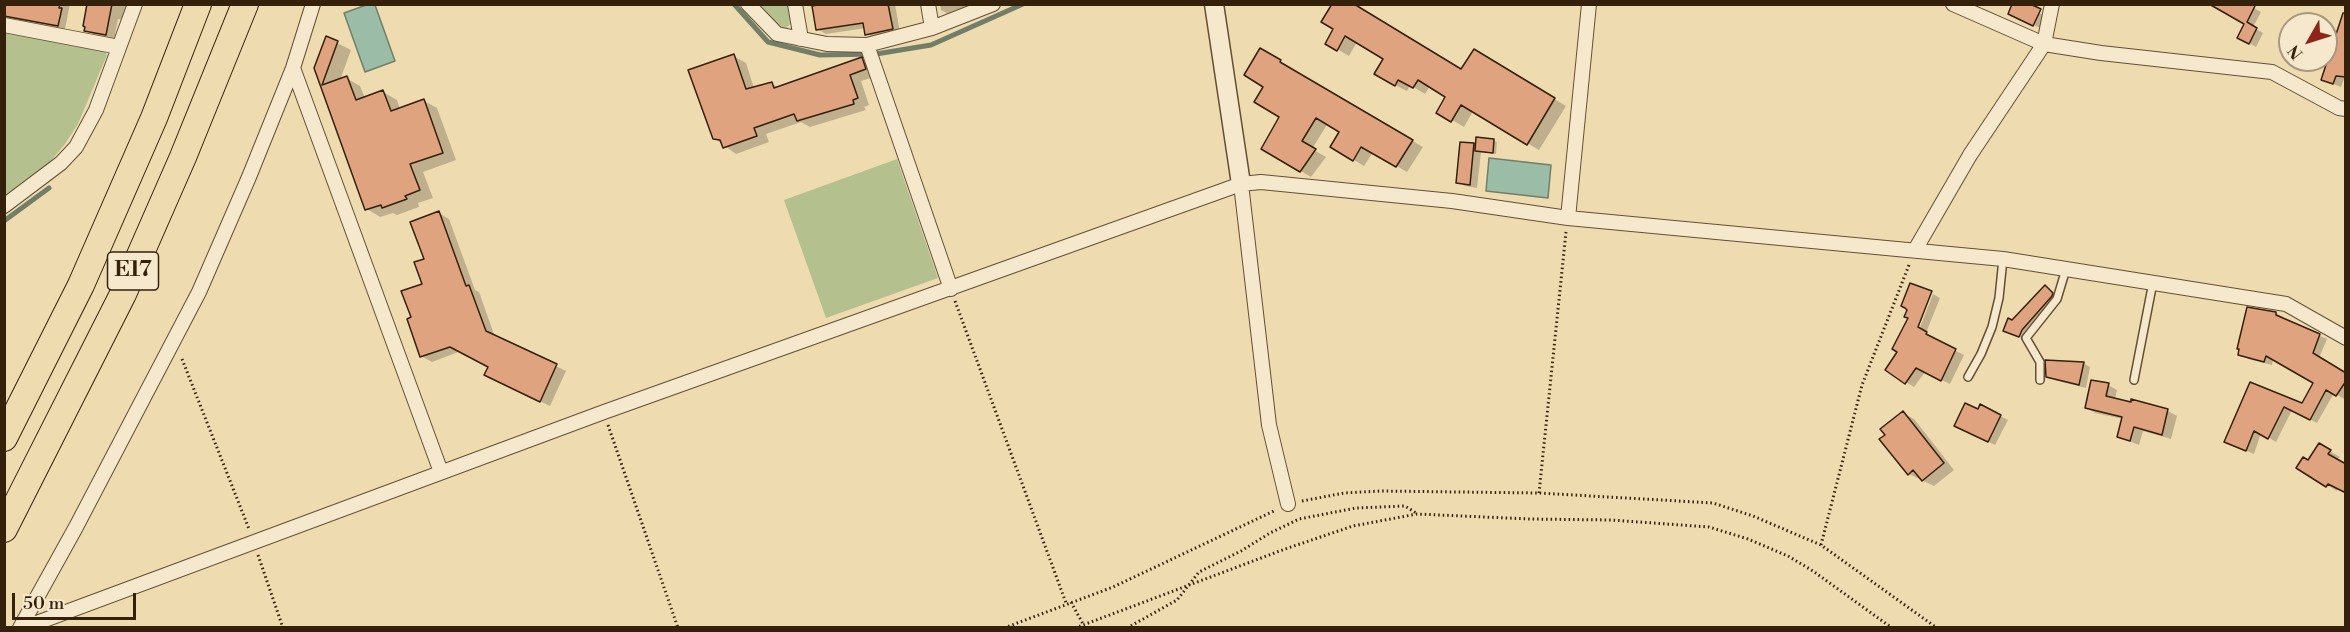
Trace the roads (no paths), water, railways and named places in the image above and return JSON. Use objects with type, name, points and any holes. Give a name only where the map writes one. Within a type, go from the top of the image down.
[{"type":"highway","name":"E17","points":[[4,438],[81,285],[154,118],[198,4]]},
{"type":"highway","name":"E17","points":[[4,529],[123,294],[183,157],[245,4]]},
{"type":"street","points":[[4,206],[62,162],[76,147],[96,110],[135,4]]},
{"type":"street","points":[[21,627],[199,292],[249,177],[292,68],[313,4]]},
{"type":"street","points":[[748,4],[777,34],[827,44],[867,45],[890,41],[932,28],[993,4]]},
{"type":"street","points":[[795,4],[801,39]]},
{"type":"street","points":[[928,4],[932,28]]},
{"type":"street","points":[[1214,4],[1241,184],[1269,425],[1288,504]]},
{"type":"street","points":[[1568,218],[1589,4]]},
{"type":"street","points":[[1953,4],[2044,44],[2101,53],[2271,72],[2339,108],[2346,109]]},
{"type":"street","points":[[1915,250],[1970,155],[2044,44],[2052,4]]},
{"type":"street","points":[[4,25],[120,47]]},
{"type":"street","points":[[867,45],[951,289]]},
{"type":"street","points":[[292,68],[441,472]]},
{"type":"street","points":[[21,627],[604,412],[1241,184],[1261,182],[1441,200],[1568,218],[2003,259],[2286,304],[2346,338]]},
{"type":"lane","points":[[1968,377],[1982,354],[1992,327],[1999,298],[2003,259]]},
{"type":"lane","points":[[2040,380],[2040,363],[2026,338],[2057,299],[2066,269]]},
{"type":"lane","points":[[2134,380],[2153,282]]},
{"type":"waterway","points":[[734,4],[768,42],[820,55],[876,54],[931,45],[1023,4]]},
{"type":"waterway","points":[[4,221],[49,188]]}]
